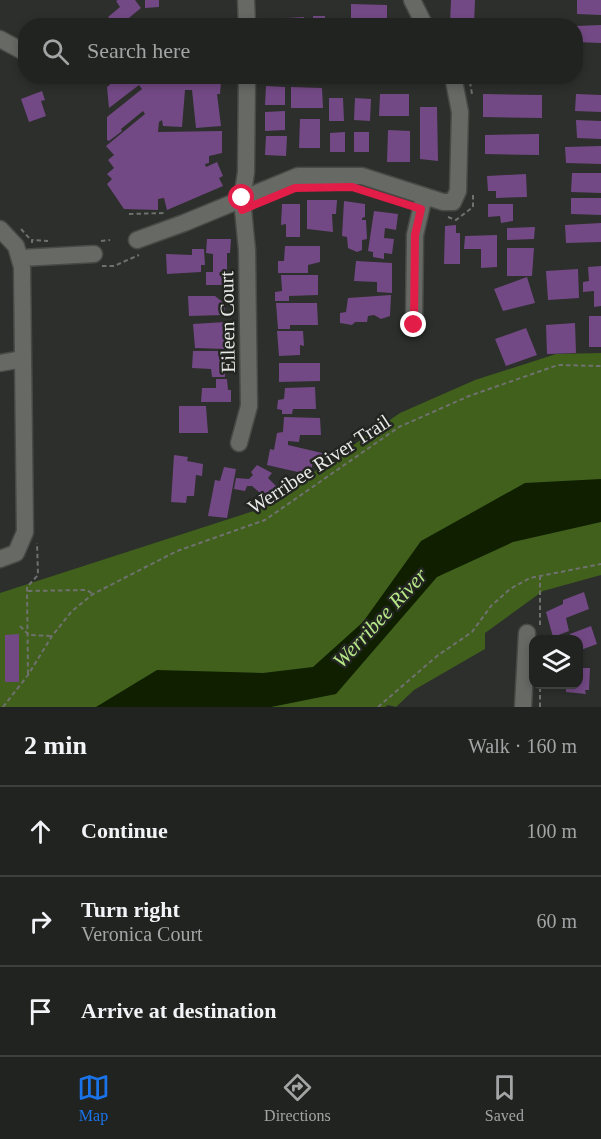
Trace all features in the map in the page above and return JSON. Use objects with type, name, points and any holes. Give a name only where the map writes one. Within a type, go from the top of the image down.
[{"type":"street","points":[[246,0],[247,18]]},
{"type":"street","points":[[412,0],[421,18]]},
{"type":"street","points":[[0,39],[18,49]]},
{"type":"street","name":"Eileen Court","points":[[239,444],[249,406],[247,250],[242,198],[246,172],[247,84]]},
{"type":"street","points":[[140,247],[242,198],[292,177],[362,176],[423,203],[453,202],[458,191],[460,112],[455,84]]},
{"type":"street","points":[[414,325],[415,235],[423,203]]},
{"type":"street","points":[[0,229],[28,258],[23,359],[25,532],[16,553],[0,559]]},
{"type":"street","points":[[28,258],[97,254]]},
{"type":"street","points":[[0,363],[23,359]]},
{"type":"street","points":[[523,707],[533,629]]},
{"type":"path","points":[[470,84],[472,96]]},
{"type":"path","points":[[423,203],[456,220],[473,207],[473,187]]},
{"type":"path","points":[[129,214],[171,213]]},
{"type":"path","points":[[28,258],[32,240],[55,241]]},
{"type":"path","points":[[110,240],[97,254],[114,266],[140,247]]},
{"type":"path","name":"Werribee River Trail","points":[[2,706],[28,675],[52,636],[72,611],[93,594],[177,551],[265,520],[399,427],[419,418],[469,396],[558,365],[601,366]]},
{"type":"path","points":[[378,707],[437,656],[472,632],[491,606],[510,590],[540,576],[601,564]]},
{"type":"path","points":[[533,629],[540,576]]},
{"type":"path","points":[[28,675],[27,591],[87,590],[93,594]]},
{"type":"path","points":[[20,626],[29,634],[52,636]]},
{"type":"path","points":[[540,689],[540,707]]},
{"type":"green space","points":[[601,353],[601,575],[543,591],[485,633],[485,649],[414,690],[396,707],[388,705],[385,707],[0,707],[0,593],[260,509],[400,413],[475,380],[556,354]]},
{"type":"water","name":"Werribee River","points":[[601,479],[601,522],[513,542],[437,577],[336,694],[271,707],[96,707],[157,670],[263,673],[313,667],[363,622],[421,541],[525,483]]},
{"type":"building","points":[[135,0],[141,8],[129,18],[109,18],[120,7],[116,1]]},
{"type":"building","points":[[145,0],[159,0],[159,7],[145,8]]},
{"type":"building","points":[[451,0],[475,0],[474,18],[450,18]]},
{"type":"building","points":[[577,0],[601,0],[601,15],[577,14]]},
{"type":"building","points":[[351,4],[387,5],[387,18],[351,18]]},
{"type":"building","points":[[313,16],[325,16],[325,18],[313,18]]},
{"type":"building","points":[[601,25],[601,43],[583,42],[583,26]]},
{"type":"building","points":[[111,84],[221,84],[220,94],[217,94],[221,126],[196,128],[192,90],[185,90],[182,127],[163,126],[162,120],[159,122],[158,132],[222,131],[222,153],[209,156],[209,163],[205,164],[206,167],[217,162],[223,176],[219,178],[223,186],[167,210],[164,198],[158,199],[158,210],[124,209],[107,184],[112,179],[107,174],[114,168],[108,160],[114,155],[106,146],[145,114],[143,111],[109,141],[107,140],[107,117],[142,89],[139,85],[109,108],[107,87]]},
{"type":"building","points":[[266,86],[285,87],[285,105],[265,105]]},
{"type":"building","points":[[291,87],[322,88],[323,108],[291,108]]},
{"type":"building","points":[[42,91],[45,100],[41,101],[46,116],[29,122],[21,99]]},
{"type":"building","points":[[380,94],[409,94],[409,116],[379,116]]},
{"type":"building","points":[[483,94],[542,95],[542,118],[483,117]]},
{"type":"building","points":[[576,94],[601,95],[601,112],[575,111]]},
{"type":"building","points":[[329,98],[343,98],[344,121],[329,121]]},
{"type":"building","points":[[355,98],[371,99],[370,121],[354,120]]},
{"type":"building","points":[[420,107],[437,107],[438,161],[420,159]]},
{"type":"building","points":[[285,111],[285,130],[265,131],[265,112]]},
{"type":"building","points":[[300,119],[320,119],[320,148],[299,148]]},
{"type":"building","points":[[576,120],[601,121],[601,139],[577,138]]},
{"type":"building","points":[[388,130],[410,131],[410,162],[387,162]]},
{"type":"building","points":[[345,132],[345,152],[330,152],[330,133]]},
{"type":"building","points":[[354,132],[369,132],[369,152],[354,152]]},
{"type":"building","points":[[539,134],[539,155],[485,154],[485,135]]},
{"type":"building","points":[[266,136],[287,136],[286,156],[265,155]]},
{"type":"building","points":[[601,146],[601,164],[566,163],[565,147]]},
{"type":"building","points":[[572,173],[601,173],[601,193],[571,192]]},
{"type":"building","points":[[526,174],[527,197],[496,198],[496,191],[488,191],[487,176]]},
{"type":"building","points":[[571,198],[601,198],[601,215],[571,214]]},
{"type":"building","points":[[307,200],[337,200],[336,214],[332,214],[333,232],[307,229]]},
{"type":"building","points":[[344,201],[365,204],[365,217],[362,220],[366,220],[367,239],[362,240],[362,250],[357,252],[348,248],[347,237],[342,236]]},
{"type":"building","points":[[282,204],[300,204],[300,237],[286,237],[286,224],[281,225]]},
{"type":"building","points":[[488,204],[513,204],[513,221],[501,223],[500,216],[488,217]]},
{"type":"building","points":[[374,211],[398,214],[396,230],[385,228],[384,238],[394,239],[392,254],[384,253],[384,259],[373,257],[373,252],[368,251]]},
{"type":"building","points":[[601,223],[601,242],[566,243],[565,225]]},
{"type":"building","points":[[456,225],[456,233],[460,233],[460,264],[444,264],[445,226]]},
{"type":"building","points":[[535,227],[534,239],[507,240],[507,228]]},
{"type":"building","points":[[497,235],[497,267],[481,268],[481,249],[464,249],[465,236]]},
{"type":"building","points":[[207,239],[231,239],[230,253],[227,253],[227,271],[232,271],[232,285],[206,285],[206,272],[213,272],[213,254],[206,253]]},
{"type":"building","points":[[285,246],[320,246],[320,262],[308,265],[308,273],[278,273],[278,261],[284,261]]},
{"type":"building","points":[[507,248],[534,248],[532,276],[507,276]]},
{"type":"building","points":[[192,249],[204,249],[205,265],[201,265],[201,272],[167,274],[166,254],[192,255]]},
{"type":"building","points":[[356,261],[392,263],[392,293],[377,292],[377,282],[354,281]]},
{"type":"building","points":[[601,266],[601,306],[594,307],[594,291],[583,292],[583,282],[589,281],[588,267]]},
{"type":"building","points":[[578,269],[579,298],[548,300],[546,271]]},
{"type":"building","points":[[281,275],[318,275],[318,295],[289,296],[289,301],[275,301],[275,292],[282,291]]},
{"type":"building","points":[[527,277],[535,303],[503,311],[494,289]]},
{"type":"building","points":[[391,295],[390,316],[381,319],[374,315],[368,316],[367,322],[355,322],[352,325],[340,323],[340,313],[346,312],[348,298]]},
{"type":"building","points":[[188,296],[215,296],[225,304],[224,315],[189,316]]},
{"type":"building","points":[[276,303],[317,303],[318,325],[290,325],[290,329],[278,329]]},
{"type":"building","points":[[589,316],[601,316],[601,347],[589,347]]},
{"type":"building","points":[[226,322],[226,349],[195,348],[193,324]]},
{"type":"building","points":[[575,323],[576,353],[547,354],[546,325]]},
{"type":"building","points":[[526,328],[537,355],[506,366],[495,339]]},
{"type":"building","points":[[277,331],[303,331],[304,346],[300,345],[300,355],[279,356]]},
{"type":"building","points":[[193,351],[225,351],[225,377],[212,377],[211,369],[192,368]]},
{"type":"building","points":[[279,363],[320,363],[320,381],[279,382]]},
{"type":"building","points":[[216,379],[227,379],[228,390],[231,390],[231,402],[201,402],[202,388],[216,388]]},
{"type":"building","points":[[315,387],[316,409],[293,409],[292,414],[282,414],[282,410],[277,409],[278,400],[284,399],[285,388]]},
{"type":"building","points":[[179,406],[206,406],[208,433],[179,433]]},
{"type":"building","points":[[284,417],[320,418],[321,435],[300,435],[299,442],[288,441],[288,445],[322,453],[320,462],[313,461],[311,471],[303,469],[302,473],[267,465],[270,449],[274,450],[277,433],[283,432]]},
{"type":"building","points":[[174,455],[188,457],[187,461],[203,464],[202,476],[196,475],[194,496],[187,496],[186,503],[171,502]]},
{"type":"building","points":[[257,465],[272,473],[268,478],[278,488],[267,499],[252,486],[247,486],[245,491],[234,489],[236,478],[249,479]]},
{"type":"building","points":[[224,467],[236,469],[227,518],[208,516],[215,480],[220,481]]},
{"type":"building","points":[[584,592],[589,609],[566,618],[569,631],[552,635],[546,612],[563,604],[563,600]]},
{"type":"building","points":[[591,626],[597,644],[583,649],[583,635],[570,634]]},
{"type":"building","points":[[19,634],[19,682],[5,682],[5,635]]},
{"type":"building","points":[[583,668],[590,668],[589,690],[585,690],[586,694],[566,692],[566,689],[583,689]]},
{"type":"route","points":[[242,198],[242,210],[295,188],[352,187],[421,209],[415,235],[414,325]]}]
